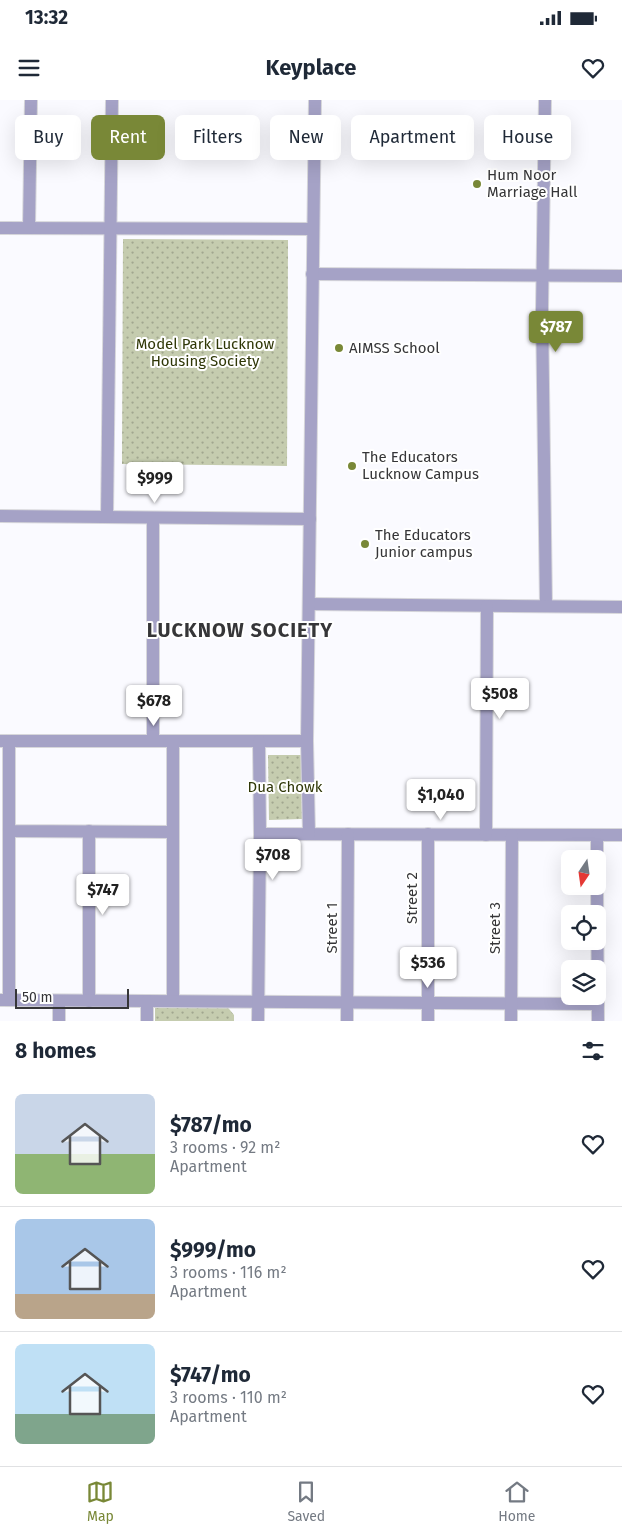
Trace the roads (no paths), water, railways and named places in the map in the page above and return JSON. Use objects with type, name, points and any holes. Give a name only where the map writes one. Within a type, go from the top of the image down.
[{"type":"street","points":[[29,228],[31,100]]},
{"type":"street","points":[[107,517],[112,100]]},
{"type":"street","points":[[309,834],[307,741],[315,100]]},
{"type":"street","points":[[545,100],[542,276],[546,606]]},
{"type":"street","points":[[0,228],[313,229]]},
{"type":"street","points":[[312,274],[622,276]]},
{"type":"street","points":[[0,516],[310,519]]},
{"type":"street","points":[[153,518],[153,740]]},
{"type":"street","points":[[309,604],[622,607]]},
{"type":"street","points":[[486,834],[487,606]]},
{"type":"street","points":[[307,741],[4,741],[9,831],[4,1000],[561,1004]]},
{"type":"street","points":[[173,741],[173,1001]]},
{"type":"street","points":[[258,1021],[259,741]]},
{"type":"street","points":[[9,831],[173,832]]},
{"type":"street","points":[[89,831],[89,1001]]},
{"type":"street","points":[[260,834],[622,835]]},
{"type":"street","name":"Street 1","points":[[347,1021],[348,834]]},
{"type":"street","name":"Street 2","points":[[428,834],[428,1021]]},
{"type":"street","name":"Street 3","points":[[512,835],[512,1021]]},
{"type":"street","points":[[598,835],[598,850]]},
{"type":"street","points":[[598,895],[598,960]]},
{"type":"street","points":[[59,1001],[59,1021]]},
{"type":"street","points":[[147,1001],[147,1021]]},
{"type":"street","points":[[598,1005],[598,1021]]},
{"type":"place","name":"Hum Noor Marriage Hall","points":[[477,184]]},
{"type":"place","name":"AIMSS School","points":[[339,348]]},
{"type":"place","name":"The Educators Lucknow Campus","points":[[352,466]]},
{"type":"place","name":"The Educators Junior campus","points":[[365,544]]},
{"type":"district","name":"LUCKNOW SOCIETY","points":[[240,630]]},
{"type":"park label","name":"Model Park Lucknow Housing Society","points":[[205,352]]},
{"type":"park label","name":"Dua Chowk","points":[[285,787]]}]
